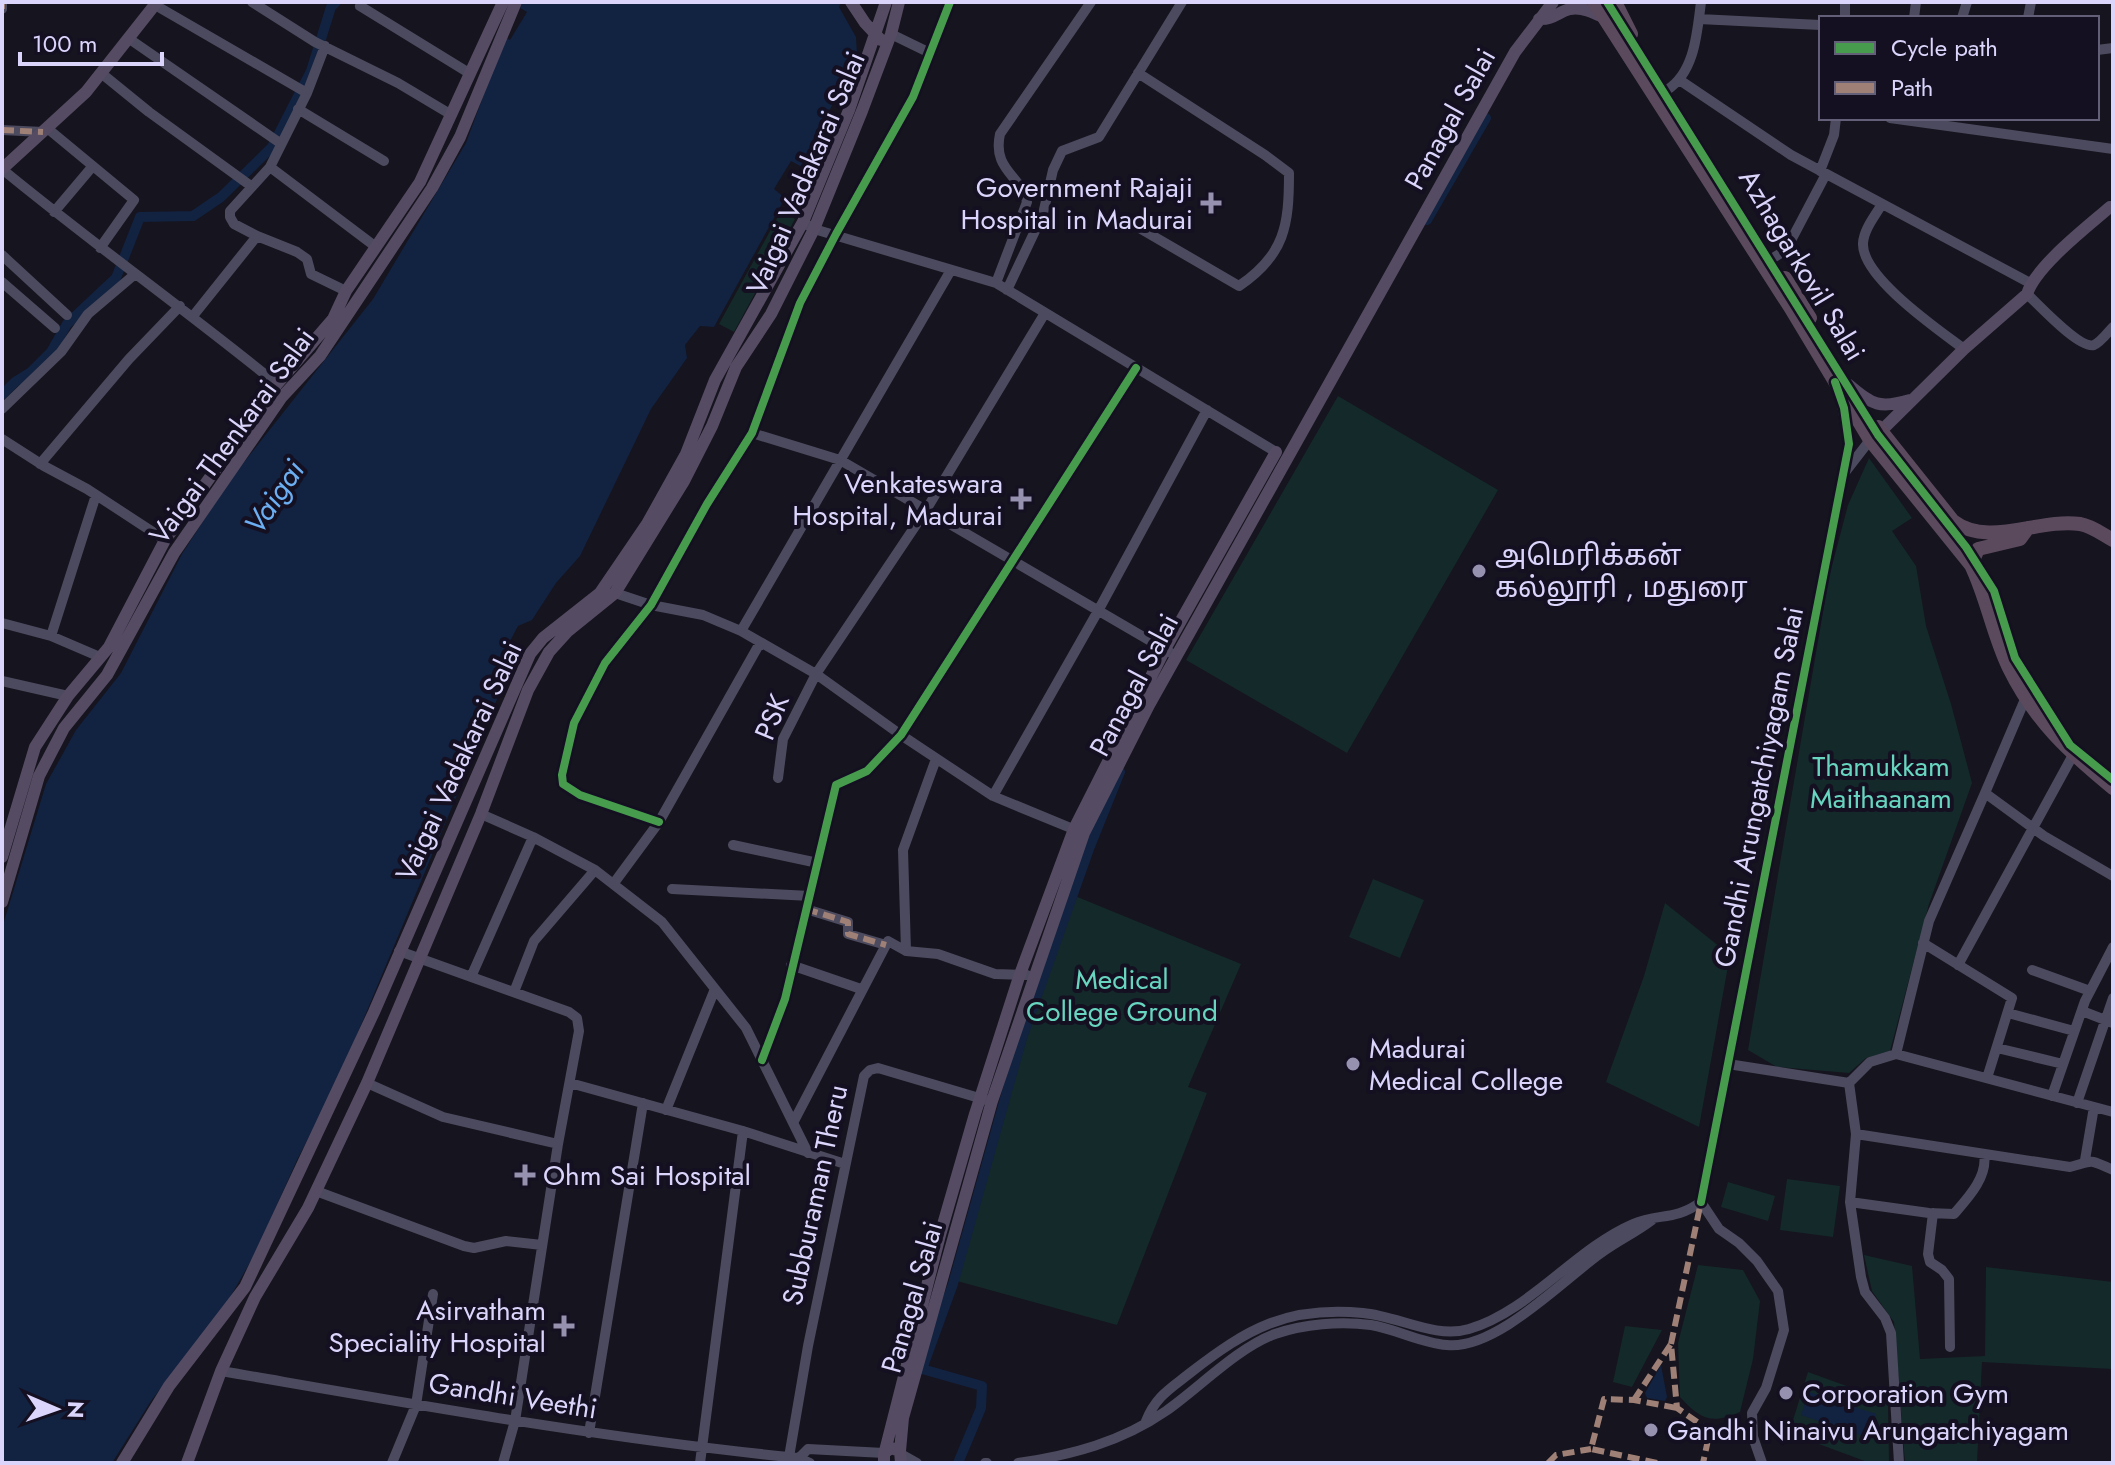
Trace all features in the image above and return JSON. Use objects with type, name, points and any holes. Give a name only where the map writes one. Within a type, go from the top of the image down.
[{"type":"highway","name":"Azhagarkovil Salai","points":[[1594,2],[1605,9],[1790,307],[1876,436],[1971,565],[2009,668],[2026,697],[2062,746],[2113,788]]},
{"type":"highway","name":"Azhagarkovil Salai","points":[[1615,2],[1635,43],[1773,258],[1842,384]]},
{"type":"highway","name":"Azhagarkovil Salai","points":[[1876,436],[1964,530],[1973,533],[2028,528]]},
{"type":"highway","points":[[1971,565],[1978,549],[2020,539],[2028,528],[2082,524],[2113,540]]},
{"type":"main road","name":"Vaigai Thenkarai Salai","points":[[2,902],[39,776],[64,728],[107,675],[174,553],[281,398],[320,356],[432,188],[460,137],[516,2]]},
{"type":"main road","points":[[851,2],[865,23],[885,38]]},
{"type":"main road","name":"Panagal Salai","points":[[1171,653],[1515,52],[1553,2]]},
{"type":"main road","points":[[2,169],[86,92],[156,4]]},
{"type":"main road","name":"Vaigai Thenkarai Salai","points":[[2,857],[35,747],[68,696],[109,647],[165,540],[277,384],[333,319],[346,291],[420,182],[498,4]]},
{"type":"main road","name":"Vaigai Vadakarai Salai","points":[[187,1463],[221,1371],[255,1297],[316,1191],[367,1083],[481,814],[528,690],[549,652],[568,631],[615,593],[684,481],[712,426],[736,367],[771,314],[885,38],[887,4]]},
{"type":"main road","points":[[1539,19],[1550,20],[1570,9],[1605,9]]},
{"type":"main road","points":[[1876,436],[2028,288],[2071,241],[2112,205]]},
{"type":"main road","name":"Vaigai Vadakarai Salai","points":[[122,1463],[169,1386],[245,1287],[374,1012],[530,654],[543,638],[600,593],[647,524],[686,454],[715,380],[808,225]]},
{"type":"main road","points":[[1842,384],[1884,406],[1915,398]]},
{"type":"main road","name":"Panagal Salai","points":[[901,1456],[903,1418],[1020,975],[1079,831],[1276,452]]},
{"type":"main road","name":"Panagal Salai","points":[[884,1456],[940,1235],[986,1100],[1036,975],[1079,831]]},
{"type":"main road","points":[[884,1456],[894,1448],[901,1456]]},
{"type":"street","points":[[2,2],[2,9]]},
{"type":"street","points":[[252,2],[320,44],[398,83],[450,114]]},
{"type":"street","points":[[362,2],[360,6],[469,73]]},
{"type":"street","points":[[659,822],[580,795],[563,784],[562,775],[574,723],[605,663],[651,605],[707,504],[752,433],[800,303],[913,97],[950,2]]},
{"type":"street","points":[[996,283],[1027,202],[1025,193],[1003,166],[998,143],[1000,134],[1091,2]]},
{"type":"street","points":[[1007,290],[1043,214],[1053,170],[1062,151],[1099,137],[1182,2]]},
{"type":"street","points":[[1667,90],[1681,81],[1693,51],[1701,2]]},
{"type":"street","points":[[156,4],[302,91]]},
{"type":"street","points":[[1605,9],[1878,435],[1966,547],[1994,591],[2015,658],[2070,745],[2113,780]]},
{"type":"street","points":[[1699,19],[1819,25]]},
{"type":"street","points":[[128,38],[276,140]]},
{"type":"street","points":[[885,38],[930,53]]},
{"type":"street","points":[[320,44],[298,109],[276,140],[270,167],[243,182],[230,217],[234,224],[297,252],[307,259],[311,274],[346,291]]},
{"type":"street","points":[[101,73],[243,182]]},
{"type":"street","points":[[1138,73],[1289,173],[1287,225],[1282,241],[1255,275],[1239,286],[1141,229]]},
{"type":"street","points":[[1681,81],[1791,155],[2028,288],[2071,336],[2084,344],[2095,344],[2113,327]]},
{"type":"street","points":[[298,109],[384,161]]},
{"type":"street","points":[[1773,258],[1786,250],[1823,172],[1836,120]]},
{"type":"street","points":[[1904,120],[2113,149]]},
{"type":"street","points":[[2,130],[45,130],[134,200],[100,248]]},
{"type":"street","points":[[54,212],[92,167]]},
{"type":"street","points":[[270,167],[376,247]]},
{"type":"street","points":[[2,169],[117,262],[180,306],[277,384]]},
{"type":"street","points":[[1882,204],[1864,235],[1862,247],[1868,263],[1905,306],[1964,349]]},
{"type":"street","points":[[808,225],[996,283],[1276,452]]},
{"type":"street","points":[[193,316],[257,236]]},
{"type":"street","points":[[2,255],[67,315]]},
{"type":"street","points":[[741,631],[951,270]]},
{"type":"street","points":[[2,409],[61,352],[88,314],[130,272]]},
{"type":"street","points":[[2,282],[55,328]]},
{"type":"street","points":[[40,464],[129,359],[180,306]]},
{"type":"street","name":"PSK","points":[[778,778],[783,739],[816,674],[926,510],[1045,313]]},
{"type":"street","points":[[762,1060],[785,999],[836,785],[867,771],[901,735],[1136,368]]},
{"type":"street","name":"Gandhi Arungatchiyagam Salai","points":[[1701,1202],[1849,444],[1842,384]]},
{"type":"street","points":[[993,796],[1207,410]]},
{"type":"street","points":[[752,433],[840,460],[1171,653]]},
{"type":"street","name":"Gandhi Arungatchiyagam Salai","points":[[1843,476],[1876,436]]},
{"type":"street","points":[[2,439],[165,540]]},
{"type":"street","points":[[51,636],[96,495]]},
{"type":"street","points":[[615,593],[651,605],[703,615],[741,631],[816,674],[993,796],[1079,831]]},
{"type":"street","points":[[2,623],[51,636],[100,657]]},
{"type":"street","points":[[614,883],[659,822],[760,643]]},
{"type":"street","points":[[2,681],[68,696]]},
{"type":"street","points":[[1896,1054],[1929,921],[2026,697]]},
{"type":"street","points":[[1958,965],[2009,877],[2073,755]]},
{"type":"street","points":[[906,951],[903,850],[936,759]]},
{"type":"street","points":[[1985,793],[2032,828],[2113,876]]},
{"type":"street","points":[[2,809],[15,814]]},
{"type":"street","points":[[481,814],[595,870],[662,922],[746,1028],[808,1153]]},
{"type":"street","points":[[471,977],[533,837]]},
{"type":"street","points":[[733,845],[818,863]]},
{"type":"street","points":[[514,992],[534,941],[595,870]]},
{"type":"street","points":[[672,889],[810,896]]},
{"type":"street","points":[[806,909],[848,922],[848,934],[886,945]]},
{"type":"street","points":[[793,1123],[888,941],[906,951],[938,954],[995,974],[1036,975]]},
{"type":"street","points":[[1923,943],[2008,994],[2013,1002],[1987,1078]]},
{"type":"street","points":[[2052,1096],[2090,991],[2113,947]]},
{"type":"street","points":[[399,951],[569,1012],[577,1018],[579,1031],[558,1144],[515,1421],[503,1463]]},
{"type":"street","points":[[791,965],[861,989]]},
{"type":"street","points":[[2032,970],[2090,991]]},
{"type":"street","points":[[666,1110],[715,989]]},
{"type":"street","points":[[2077,1103],[2109,1021],[2113,998]]},
{"type":"street","points":[[2082,1011],[2109,1021]]},
{"type":"street","points":[[2008,1013],[2074,1031]]},
{"type":"street","points":[[1997,1048],[2063,1064]]},
{"type":"street","points":[[1849,1083],[1870,1062],[1896,1054],[2113,1112]]},
{"type":"street","points":[[1728,1064],[1849,1083]]},
{"type":"street","name":"Subburaman Theru","points":[[795,1459],[845,1164],[864,1076],[870,1070],[885,1070],[986,1100]]},
{"type":"street","points":[[367,1083],[443,1117],[558,1144]]},
{"type":"street","points":[[570,1083],[743,1131],[845,1164]]},
{"type":"street","points":[[1849,1083],[1856,1134],[1850,1202],[1865,1292],[1885,1318],[1891,1333],[1899,1463]]},
{"type":"street","points":[[589,1433],[643,1103]]},
{"type":"street","points":[[2085,1160],[2094,1107]]},
{"type":"street","points":[[700,1463],[743,1131]]},
{"type":"street","points":[[1856,1134],[2070,1167],[2092,1160],[2113,1170]]},
{"type":"street","points":[[1850,1202],[1954,1214],[1971,1194],[1986,1164],[1984,1154]]},
{"type":"street","points":[[316,1191],[464,1246],[474,1248],[506,1241],[542,1245]]},
{"type":"street","points":[[1018,1463],[1054,1460],[1123,1437],[1163,1413],[1228,1363],[1271,1336],[1297,1327],[1371,1325],[1448,1346],[1472,1342],[1523,1314],[1600,1254],[1652,1220],[1687,1212],[1701,1202],[1719,1229],[1757,1261],[1778,1291],[1784,1330],[1766,1388],[1752,1413],[1753,1437],[1762,1463]]},
{"type":"street","points":[[1933,1213],[1928,1254],[1930,1262],[1949,1279],[1950,1347]]},
{"type":"street","points":[[392,1463],[416,1405],[433,1294]]},
{"type":"street","name":"Gandhi Veethi","points":[[221,1371],[589,1433],[810,1463]]},
{"type":"street","name":"Gandhi Veethi","points":[[795,1459],[808,1449],[884,1456]]},
{"type":"street","points":[[901,1456],[917,1463]]},
{"type":"green space","points":[[781,211],[795,219],[734,332],[719,324]]},
{"type":"green space","points":[[1338,396],[1498,490],[1347,753],[1186,660]]},
{"type":"green space","name":"Thamukkam Maithaanam","points":[[1869,458],[1912,518],[1892,531],[1916,566],[1926,626],[1972,783],[1929,904],[1890,1051],[1866,1058],[1849,1073],[1777,1067],[1748,1050],[1829,577],[1848,505]]},
{"type":"green space","points":[[1373,879],[1424,900],[1400,958],[1349,937]]},
{"type":"green space","name":"Medical College Ground","points":[[1075,896],[1241,964],[1188,1087],[1207,1093],[1117,1325],[957,1281],[1024,1047]]},
{"type":"green space","points":[[1665,903],[1730,955],[1699,1127],[1606,1082],[1644,976]]},
{"type":"green space","points":[[1787,1179],[1840,1186],[1833,1237],[1780,1230]]},
{"type":"green space","points":[[1728,1182],[1775,1196],[1768,1221],[1721,1207]]},
{"type":"green space","points":[[1864,1255],[1912,1266],[1920,1359],[1985,1356],[1986,1267],[2113,1282],[2113,1369],[1982,1362],[1977,1463],[1905,1463],[1894,1322],[1872,1291]]},
{"type":"green space","points":[[1698,1265],[1743,1270],[1760,1301],[1753,1359],[1740,1412],[1722,1418],[1700,1415],[1680,1397],[1678,1343]]},
{"type":"green space","points":[[1625,1326],[1662,1330],[1632,1387],[1613,1382]]},
{"type":"green space","points":[[1808,1372],[1888,1401],[1889,1463],[1870,1463],[1789,1433]]},
{"type":"water","name":"Vaigai","points":[[523,2],[841,2],[839,7],[856,37],[857,54],[802,167],[791,161],[774,189],[785,198],[714,327],[700,326],[685,345],[687,358],[651,409],[580,556],[556,583],[532,620],[518,626],[508,645],[518,649],[336,1085],[297,1160],[256,1252],[229,1299],[151,1401],[112,1463],[2,1463],[2,928],[46,784],[76,730],[121,673],[182,554],[229,481],[373,299],[466,143],[505,37],[510,40],[527,12],[520,8]]},
{"type":"water","points":[[1661,1365],[1667,1397],[1665,1401],[1647,1398],[1645,1393]]},
{"type":"water","points":[[1809,1392],[1876,1414],[1869,1438],[1801,1415]]},
{"type":"waterway","points":[[2,395],[51,352],[67,324],[116,278],[140,217],[193,216],[221,197],[272,147],[311,71],[331,7],[336,2]]},
{"type":"waterway","points":[[1427,220],[1486,118]]},
{"type":"waterway","points":[[958,1463],[981,1408],[982,1386],[922,1369],[953,1284],[1022,1038],[1089,849],[1120,772]]},
{"type":"marked path","points":[[2,2],[2,9]]},
{"type":"marked path","points":[[2,130],[43,132]]},
{"type":"marked path","points":[[806,909],[848,922],[848,934],[886,945]]},
{"type":"marked path","points":[[1671,1344],[1701,1202]]},
{"type":"marked path","points":[[1634,1400],[1671,1344],[1677,1408],[1710,1431],[1703,1463]]},
{"type":"marked path","points":[[1657,1463],[1591,1449],[1604,1399],[1634,1400],[1677,1408]]},
{"type":"marked path","points":[[1548,1463],[1556,1455],[1591,1449]]},
{"type":"cycle path","points":[[659,822],[580,795],[563,784],[562,775],[574,723],[605,663],[651,605],[707,504],[752,433],[800,303],[913,97],[950,2]]},
{"type":"cycle path","points":[[1607,2],[1878,435],[1966,547],[1994,591],[2015,658],[2070,745],[2113,780]]},
{"type":"cycle path","points":[[762,1060],[785,999],[836,785],[867,771],[901,735],[1136,368]]},
{"type":"cycle path","points":[[1701,1202],[1849,444],[1844,408],[1835,382]]},
{"type":"place","name":"Government Rajaji Hospital in Madurai","points":[[1211,203]]},
{"type":"place","name":"Venkateswara Hospital, Madurai","points":[[1021,499]]},
{"type":"place","name":"அமெரிக்கன் கல்லூரி , மதுரை","points":[[1479,571]]},
{"type":"place","name":"Madurai Medical College","points":[[1353,1064]]},
{"type":"place","name":"Ohm Sai Hospital","points":[[525,1175]]},
{"type":"place","name":"Asirvatham Speciality Hospital","points":[[564,1326]]},
{"type":"place","name":"Corporation Gym","points":[[1786,1393]]},
{"type":"place","name":"Gandhi Ninaivu Arungatchiyagam","points":[[1651,1430]]}]
